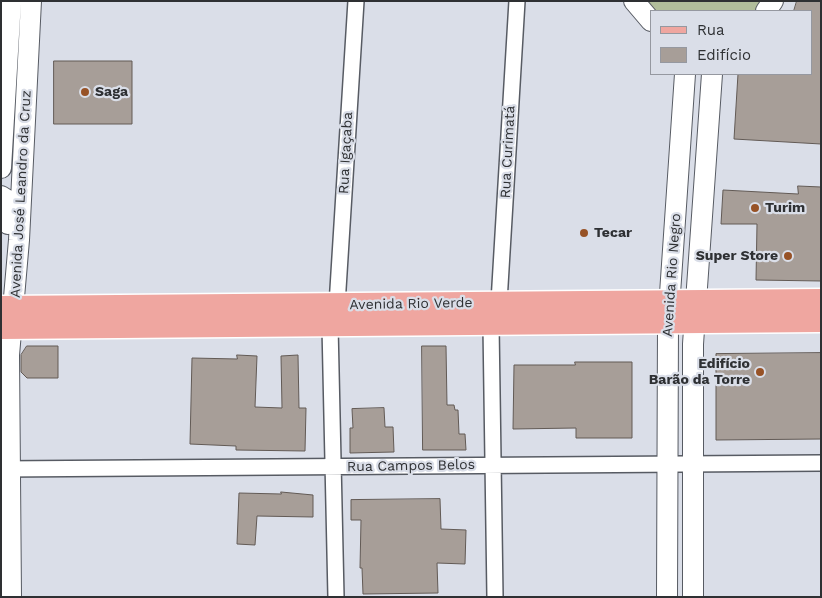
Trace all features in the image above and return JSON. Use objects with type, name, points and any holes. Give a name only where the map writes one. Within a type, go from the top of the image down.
[{"type":"main road","name":"Avenida Rio Verde","points":[[696,312],[821,300]]},
{"type":"main road","name":"Avenida Rio Verde","points":[[334,316],[499,302],[696,312],[821,321]]},
{"type":"main road","name":"Avenida Rio Verde","points":[[7,317],[334,316],[491,325],[668,312]]},
{"type":"street","name":"Avenida José Leandro da Cruz","points":[[1,168],[10,1]]},
{"type":"street","name":"Avenida José Leandro da Cruz","points":[[11,597],[6,469],[7,317],[20,233],[31,1]]},
{"type":"street","name":"Rua Igaçaba","points":[[336,597],[334,316],[356,1]]},
{"type":"street","name":"Rua Curimatá","points":[[499,302],[517,1]]},
{"type":"street","points":[[634,1],[650,20]]},
{"type":"street","name":"Avenida Rio Negro","points":[[666,597],[668,312],[685,75]]},
{"type":"street","name":"Avenida Rio Negro","points":[[693,597],[696,312],[712,75]]},
{"type":"street","points":[[1,196],[10,201],[8,230],[12,233],[20,233]]},
{"type":"street","points":[[491,325],[495,597]]},
{"type":"street","name":"Rua Campos Belos","points":[[6,469],[821,463]]},
{"type":"green space","points":[[641,1],[766,1],[759,10],[650,10]]},
{"type":"building","points":[[797,1],[821,1],[821,144],[734,139],[738,75],[812,75],[812,10],[794,10]]},
{"type":"building","points":[[54,61],[132,61],[132,124],[54,124]]},
{"type":"building","name":"Super Store","points":[[798,186],[821,187],[821,281],[756,280],[757,224],[721,224],[723,190],[798,194]]},
{"type":"building","points":[[27,346],[58,346],[58,378],[27,378],[21,372],[21,355]]},
{"type":"building","points":[[422,346],[446,346],[447,405],[454,405],[455,410],[458,410],[459,434],[465,434],[466,450],[423,450]]},
{"type":"building","points":[[821,353],[821,439],[716,440],[716,354]]},
{"type":"building","points":[[237,355],[257,356],[255,407],[282,408],[281,356],[298,355],[299,408],[306,408],[305,451],[236,450],[236,446],[190,444],[192,358],[237,359]]},
{"type":"building","points":[[575,362],[632,362],[632,438],[576,438],[576,428],[513,429],[514,365],[575,365]]},
{"type":"building","points":[[384,408],[385,427],[393,427],[394,452],[350,453],[350,428],[353,428],[352,409]]},
{"type":"building","points":[[281,492],[313,495],[313,517],[257,516],[255,545],[237,544],[239,493],[281,494]]},
{"type":"building","points":[[440,499],[441,529],[466,530],[465,564],[437,563],[438,593],[363,594],[362,568],[360,568],[361,520],[351,520],[351,500]]},
{"type":"place","name":"Saga","points":[[85,92]]},
{"type":"place","name":"Turim","points":[[755,208]]},
{"type":"place","name":"Tecar","points":[[584,233]]},
{"type":"place","name":"Super Store","points":[[788,256]]},
{"type":"place","name":"Edifício Barão da Torre","points":[[760,372]]}]
